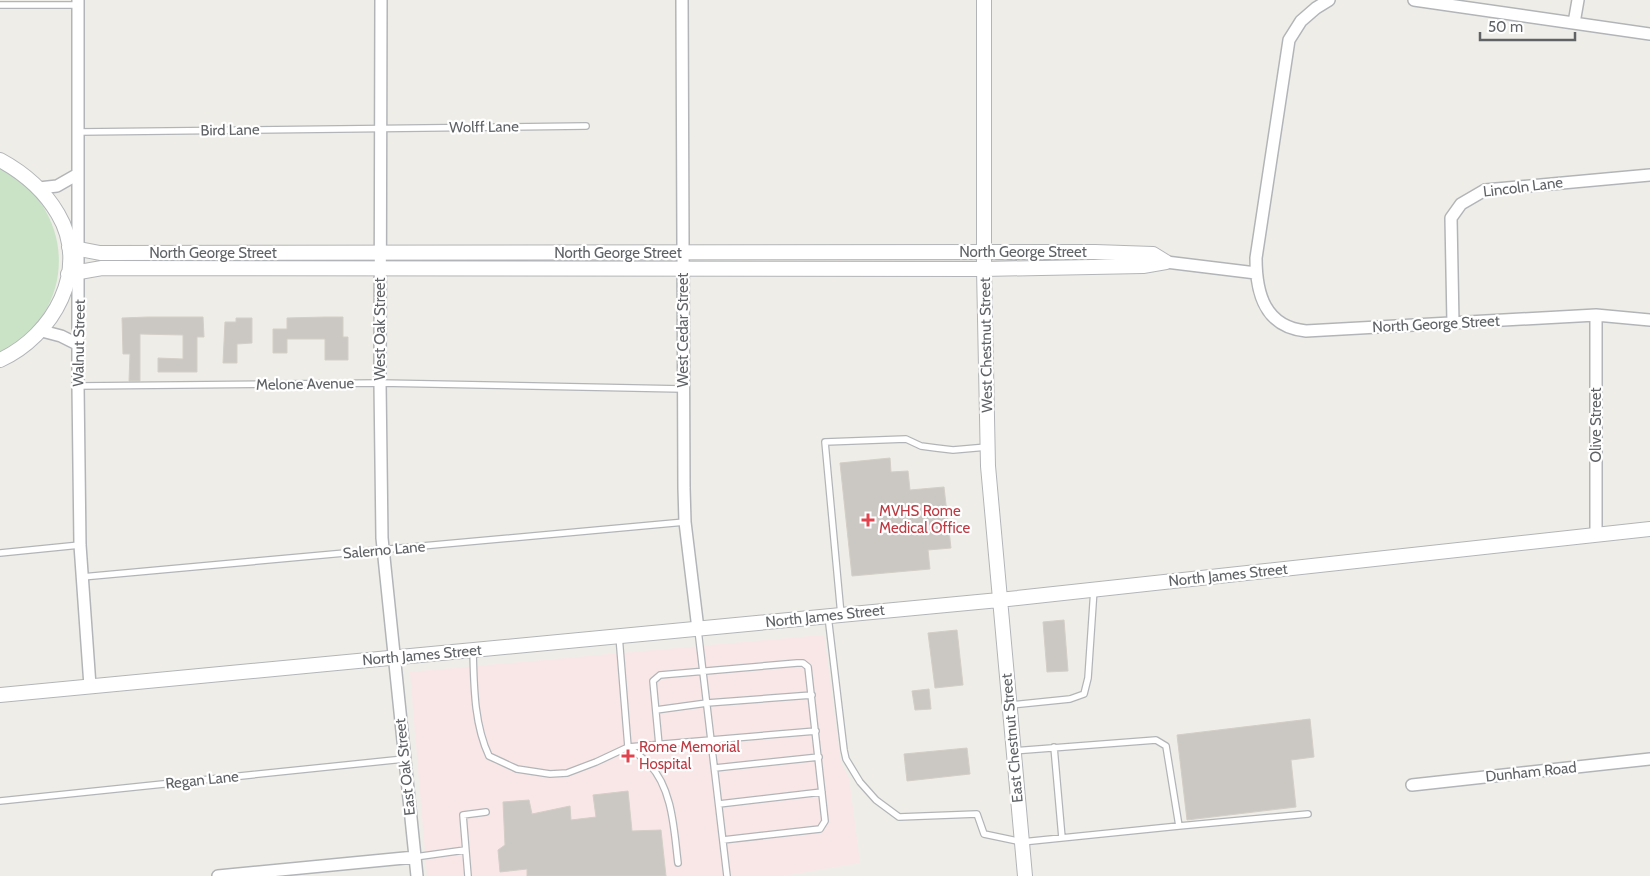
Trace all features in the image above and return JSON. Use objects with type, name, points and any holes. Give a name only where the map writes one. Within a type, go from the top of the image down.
[{"type":"street","name":"West Oak Street","points":[[381,0],[380,384],[384,550],[394,658]]},
{"type":"street","name":"West Cedar Street","points":[[682,0],[682,268],[685,522],[698,629]]},
{"type":"street","name":"West Chestnut Street","points":[[984,0],[984,269],[988,447],[998,600]]},
{"type":"street","name":"North George Street","points":[[1329,0],[1301,21],[1289,40],[1256,258],[1258,289],[1264,305],[1279,323],[1297,330],[1596,315],[1650,320]]},
{"type":"street","points":[[1414,0],[1650,34]]},
{"type":"street","points":[[1574,23],[1578,0]]},
{"type":"street","points":[[0,360],[32,341],[42,331],[56,310],[74,272],[79,132],[78,3]]},
{"type":"street","points":[[0,160],[16,168],[39,188],[59,215],[74,249]]},
{"type":"street","points":[[39,188],[58,186],[78,174]]},
{"type":"street","name":"Lincoln Lane","points":[[1453,323],[1451,218],[1461,204],[1477,192],[1485,190],[1650,175]]},
{"type":"street","name":"North George Street","points":[[74,249],[100,252],[984,252],[1153,254],[1166,262]]},
{"type":"street","name":"North George Street","points":[[74,272],[102,268],[984,269],[1143,266],[1166,262],[1256,273]]},
{"type":"street","name":"Walnut Street","points":[[74,272],[79,345],[80,545],[90,686]]},
{"type":"street","name":"Olive Street","points":[[1596,315],[1596,535]]},
{"type":"street","points":[[42,331],[61,336],[79,345]]},
{"type":"street","name":"North James Street","points":[[0,696],[998,600],[1650,529]]},
{"type":"street","name":"East Chestnut Street","points":[[998,600],[1025,876]]},
{"type":"street","name":"East Oak Street","points":[[394,658],[417,876]]},
{"type":"street","name":"Dunham Road","points":[[1412,785],[1650,759]]},
{"type":"street","points":[[218,876],[415,857]]},
{"type":"lane","points":[[0,5],[78,3]]},
{"type":"lane","name":"Wolff Lane","points":[[381,128],[586,126]]},
{"type":"lane","name":"Bird Lane","points":[[79,132],[381,128]]},
{"type":"lane","name":"Melone Avenue","points":[[78,386],[380,384],[683,389]]},
{"type":"lane","points":[[988,447],[954,450],[921,446],[906,439],[825,442],[844,750],[846,759],[860,782],[876,800],[899,817],[977,814],[984,834],[1022,842],[1308,814]]},
{"type":"lane","name":"Salerno Lane","points":[[82,577],[685,522]]},
{"type":"lane","points":[[0,553],[80,545]]},
{"type":"lane","points":[[1009,705],[1070,699],[1084,694],[1088,678],[1094,589]]},
{"type":"lane","points":[[698,629],[727,876]]},
{"type":"lane","points":[[619,636],[628,747],[650,765],[663,785],[671,814],[678,863]]},
{"type":"lane","points":[[472,650],[481,739],[489,756],[517,769],[550,774],[567,773],[628,747],[816,731]]},
{"type":"lane","points":[[659,744],[653,681],[660,675],[803,663],[810,675],[825,821],[820,829],[723,840]]},
{"type":"lane","points":[[656,710],[707,703],[812,695]]},
{"type":"lane","points":[[1013,751],[1156,740],[1166,746],[1179,826]]},
{"type":"lane","points":[[1054,748],[1062,838]]},
{"type":"lane","points":[[715,768],[819,757]]},
{"type":"lane","name":"Regan Lane","points":[[0,801],[404,759]]},
{"type":"lane","points":[[719,804],[822,792]]},
{"type":"lane","points":[[468,876],[463,815],[486,812]]},
{"type":"lane","points":[[415,857],[465,850]]},
{"type":"shaded area","name":"Rome Memorial Hospital","points":[[824,635],[841,763],[849,778],[860,863],[782,876],[427,876],[410,672]]},
{"type":"green space","points":[[0,167],[25,185],[44,208],[55,233],[59,260],[55,287],[45,312],[26,334],[0,352]]},
{"type":"building","points":[[203,317],[204,337],[197,337],[197,372],[158,372],[158,358],[183,359],[183,335],[140,334],[140,381],[129,381],[130,354],[123,354],[122,318]]},
{"type":"building","points":[[343,317],[343,337],[348,337],[348,360],[325,360],[325,339],[287,339],[287,353],[273,353],[273,329],[287,329],[287,318]]},
{"type":"building","points":[[236,318],[252,318],[252,343],[237,344],[237,363],[223,363],[225,322],[236,322]]},
{"type":"building","name":"MVHS Rome Medical Office","points":[[890,458],[891,472],[908,471],[910,490],[944,487],[951,548],[928,550],[930,569],[852,576],[840,463]]},
{"type":"building","points":[[1064,620],[1068,671],[1047,672],[1043,622]]},
{"type":"building","points":[[957,630],[963,685],[935,688],[928,633]]},
{"type":"building","points":[[929,689],[931,709],[915,710],[912,691]]},
{"type":"building","points":[[1310,719],[1314,757],[1291,760],[1296,807],[1187,820],[1177,735]]},
{"type":"building","points":[[967,748],[970,774],[907,781],[904,754]]},
{"type":"building","points":[[628,791],[632,831],[661,830],[666,876],[527,876],[527,869],[500,872],[498,850],[505,845],[503,802],[529,800],[532,814],[570,806],[571,820],[596,817],[593,795]]},
{"type":"place","name":"MVHS Rome Medical Office","points":[[868,520]]},
{"type":"place","name":"Rome Memorial Hospital","points":[[628,756]]}]
